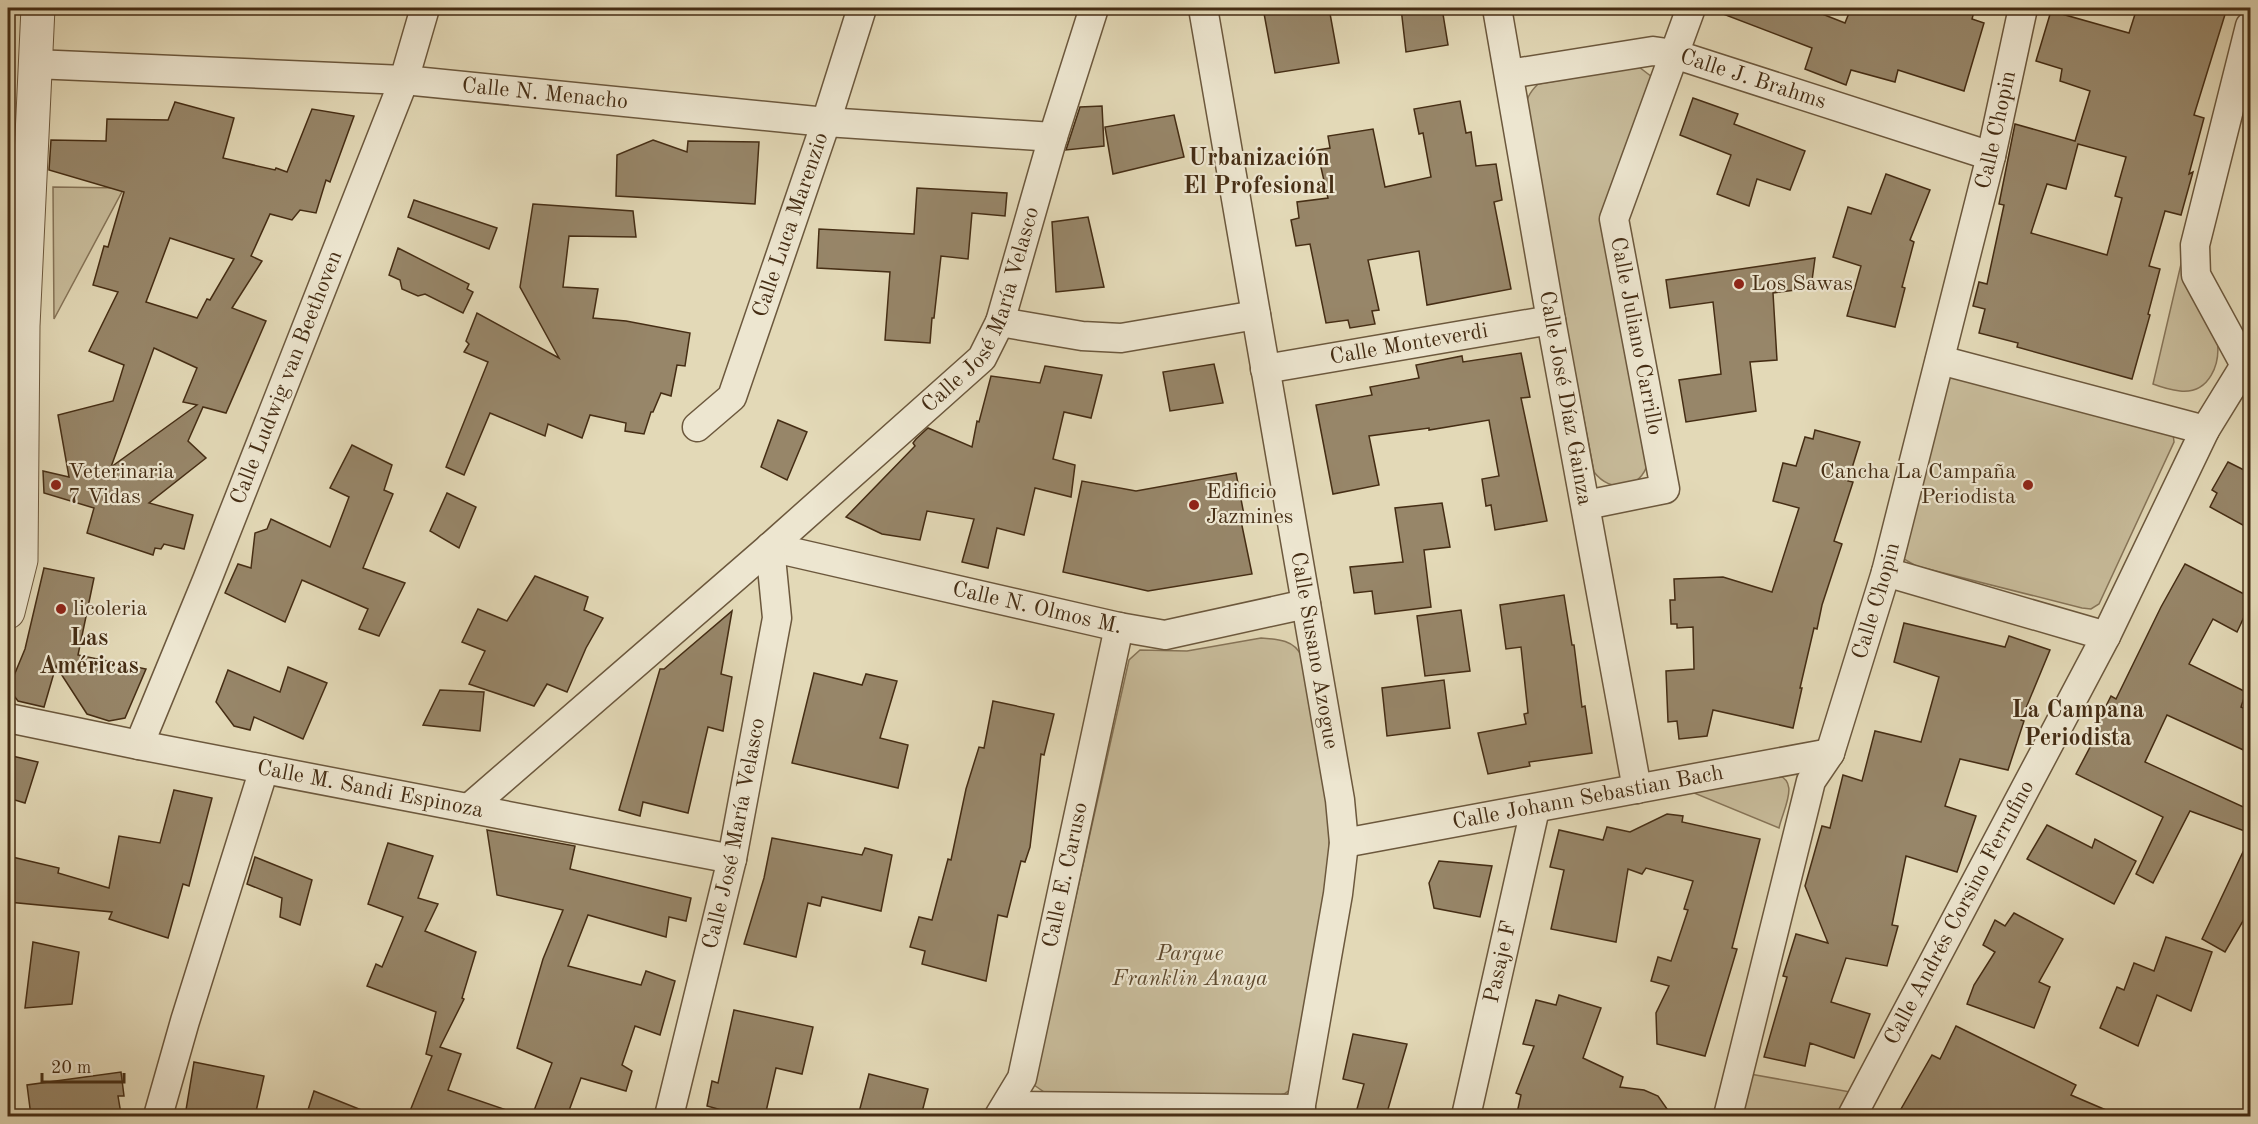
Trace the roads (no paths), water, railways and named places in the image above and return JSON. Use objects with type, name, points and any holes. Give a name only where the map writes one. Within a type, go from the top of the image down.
[{"type":"street","points":[[8,612],[21,560],[15,540],[38,8]]},
{"type":"street","name":"Calle Ludwig van Beethoven","points":[[139,745],[207,580],[404,81],[425,8]]},
{"type":"street","name":"Calle Luca Marenzio","points":[[696,427],[732,397],[826,122],[862,8]]},
{"type":"street","name":"Calle José María Velasco","points":[[469,808],[770,548],[982,358],[1000,322],[1053,137],[1094,8]]},
{"type":"street","name":"Calle Susano Azogue","points":[[1203,8],[1340,800],[1344,843],[1338,894],[1300,1113]]},
{"type":"street","name":"Calle José Díaz Gainza","points":[[1497,8],[1551,320],[1637,789]]},
{"type":"street","name":"Calle Juliano Carrillo","points":[[1586,505],[1665,489],[1614,219],[1691,8]]},
{"type":"street","name":"Calle Chopin","points":[[1728,1116],[1811,781],[1830,753],[1886,572],[1991,156],[2022,8]]},
{"type":"street","points":[[2248,363],[2196,275],[2195,245],[2242,91],[2250,26]]},
{"type":"street","name":"Calle J. Brahms","points":[[1509,74],[1653,51],[1674,54],[1991,156]]},
{"type":"street","name":"Calle N. Menacho","points":[[34,64],[404,81],[826,122],[1053,137]]},
{"type":"street","points":[[1000,322],[1082,336],[1121,338],[1256,315]]},
{"type":"street","name":"Calle Monteverdi","points":[[1265,369],[1551,320]]},
{"type":"street","points":[[1940,360],[2205,430]]},
{"type":"street","name":"Calle Andrés Corsino Ferrufino","points":[[1852,1116],[2106,636],[2205,430],[2248,363]]},
{"type":"street","name":"Calle José María Velasco","points":[[669,1116],[732,859],[777,618],[770,548]]},
{"type":"street","name":"Calle N. Olmos M.","points":[[770,548],[1119,627],[1165,635],[1306,604]]},
{"type":"street","points":[[1886,572],[2106,636]]},
{"type":"street","name":"Calle E. Caruso","points":[[1003,1111],[1022,1078],[1119,627]]},
{"type":"street","name":"Calle M. Sandi Espinoza","points":[[8,718],[732,859]]},
{"type":"street","name":"Calle Johann Sebastian Bach","points":[[1344,843],[1830,753]]},
{"type":"street","points":[[158,1116],[188,1010],[264,769]]},
{"type":"street","name":"Pasaje F","points":[[1466,1116],[1535,809]]},
{"type":"street","points":[[1003,1111],[1300,1113]]},
{"type":"place","name":"Los Sawas","points":[[1739,284]]},
{"type":"place","name":"Veterinaria 7 Vidas","points":[[56,485]]},
{"type":"place","name":"Cancha La Campaña Periodista","points":[[2028,485]]},
{"type":"place","name":"Edificio Jazmines","points":[[1194,505]]},
{"type":"place","name":"licoleria","points":[[61,609]]},
{"type":"district","name":"Urbanización El Profesional","points":[[1259,173]]},
{"type":"district","name":"Las Américas","points":[[89,653]]},
{"type":"district","name":"La Campana Periodista","points":[[2078,725]]},
{"type":"park label","name":"Parque Franklin Anaya","points":[[1190,966]]}]
